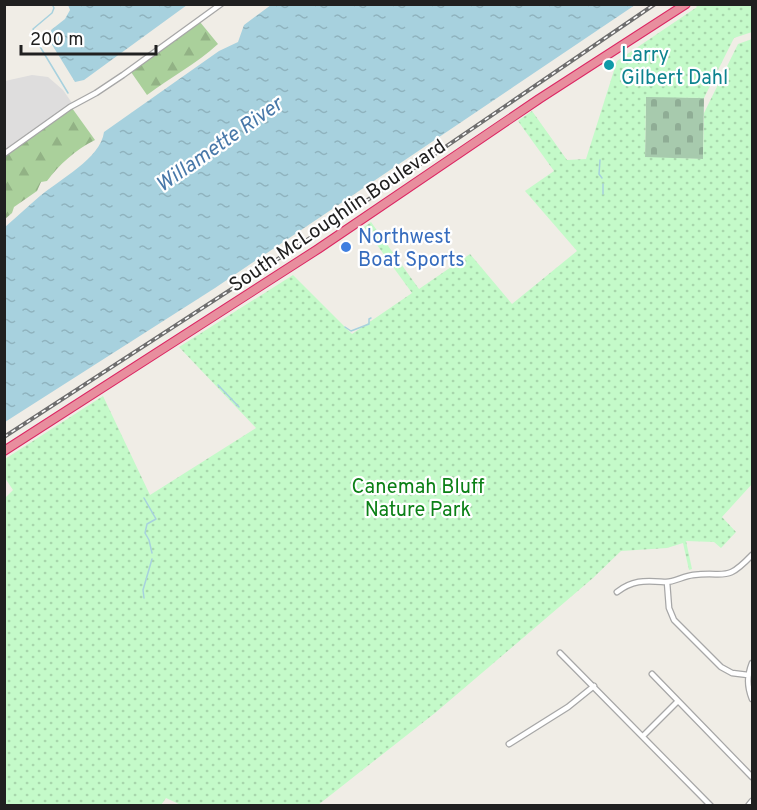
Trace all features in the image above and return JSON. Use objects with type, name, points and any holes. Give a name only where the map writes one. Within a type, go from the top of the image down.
[{"type":"highway","name":"South McLoughlin Boulevard","points":[[4,451],[318,249],[539,99],[686,4]]},
{"type":"street","points":[[4,154],[70,107],[123,75],[220,4]]},
{"type":"street","points":[[617,592],[636,581],[667,582],[693,575],[733,573],[753,555]]},
{"type":"street","points":[[667,582],[669,608],[674,620],[721,667],[732,673],[748,675]]},
{"type":"street","points":[[560,653],[711,806]]},
{"type":"street","points":[[753,663],[748,675],[749,691],[753,699]]},
{"type":"street","points":[[652,674],[753,777]]},
{"type":"street","points":[[509,744],[568,707],[594,686]]},
{"type":"street","points":[[643,736],[678,701]]},
{"type":"street","points":[[748,806],[753,801]]},
{"type":"shaded area","points":[[32,75],[48,77],[63,90],[72,103],[5,151],[5,81]]},
{"type":"green space","name":"Canemah Bluff Nature Park","points":[[695,5],[752,5],[752,32],[734,38],[704,98],[646,97],[645,157],[703,159],[704,113],[738,44],[752,39],[752,484],[722,517],[736,532],[721,548],[714,542],[686,541],[692,569],[689,570],[683,543],[667,548],[621,551],[593,578],[435,713],[318,805],[181,805],[166,798],[161,805],[5,805],[4,499],[13,490],[5,478],[5,459],[103,396],[150,495],[256,428],[179,347],[293,275],[352,334],[412,293],[364,227],[371,222],[419,289],[470,254],[512,304],[577,251],[525,191],[554,171],[518,121],[532,111],[567,160],[586,159],[617,61],[697,7]]},
{"type":"green space","points":[[200,22],[218,44],[147,95],[131,72]]},
{"type":"green space","points":[[646,96],[704,98],[703,159],[645,158]]},
{"type":"green space","points":[[72,108],[95,140],[68,158],[47,181],[41,182],[37,191],[14,207],[12,213],[5,219],[5,156]]},
{"type":"water","points":[[68,4],[187,5],[84,80],[75,82],[51,43],[51,30],[65,19],[70,10]]},
{"type":"water","name":"Willamette River","points":[[271,5],[635,5],[215,288],[5,422],[5,227],[40,196],[78,168],[95,151],[104,132],[219,51],[238,42],[244,25]]},
{"type":"waterway","points":[[52,4],[54,8],[52,13],[33,29],[39,45],[68,93]]},
{"type":"waterway","points":[[600,160],[599,174],[602,178]]},
{"type":"waterway","points":[[603,184],[603,194]]},
{"type":"waterway","points":[[345,327],[351,331],[369,324],[371,318]]},
{"type":"waterway","points":[[218,385],[239,407]]},
{"type":"waterway","points":[[144,498],[156,519],[147,524],[145,533],[152,553]]},
{"type":"waterway","points":[[144,598],[143,590],[152,559]]},
{"type":"railway","points":[[4,437],[347,214],[655,4]]},
{"type":"place","name":"Larry Gilbert Dahl","points":[[609,65]]},
{"type":"place","name":"Northwest Boat Sports","points":[[346,247]]}]
